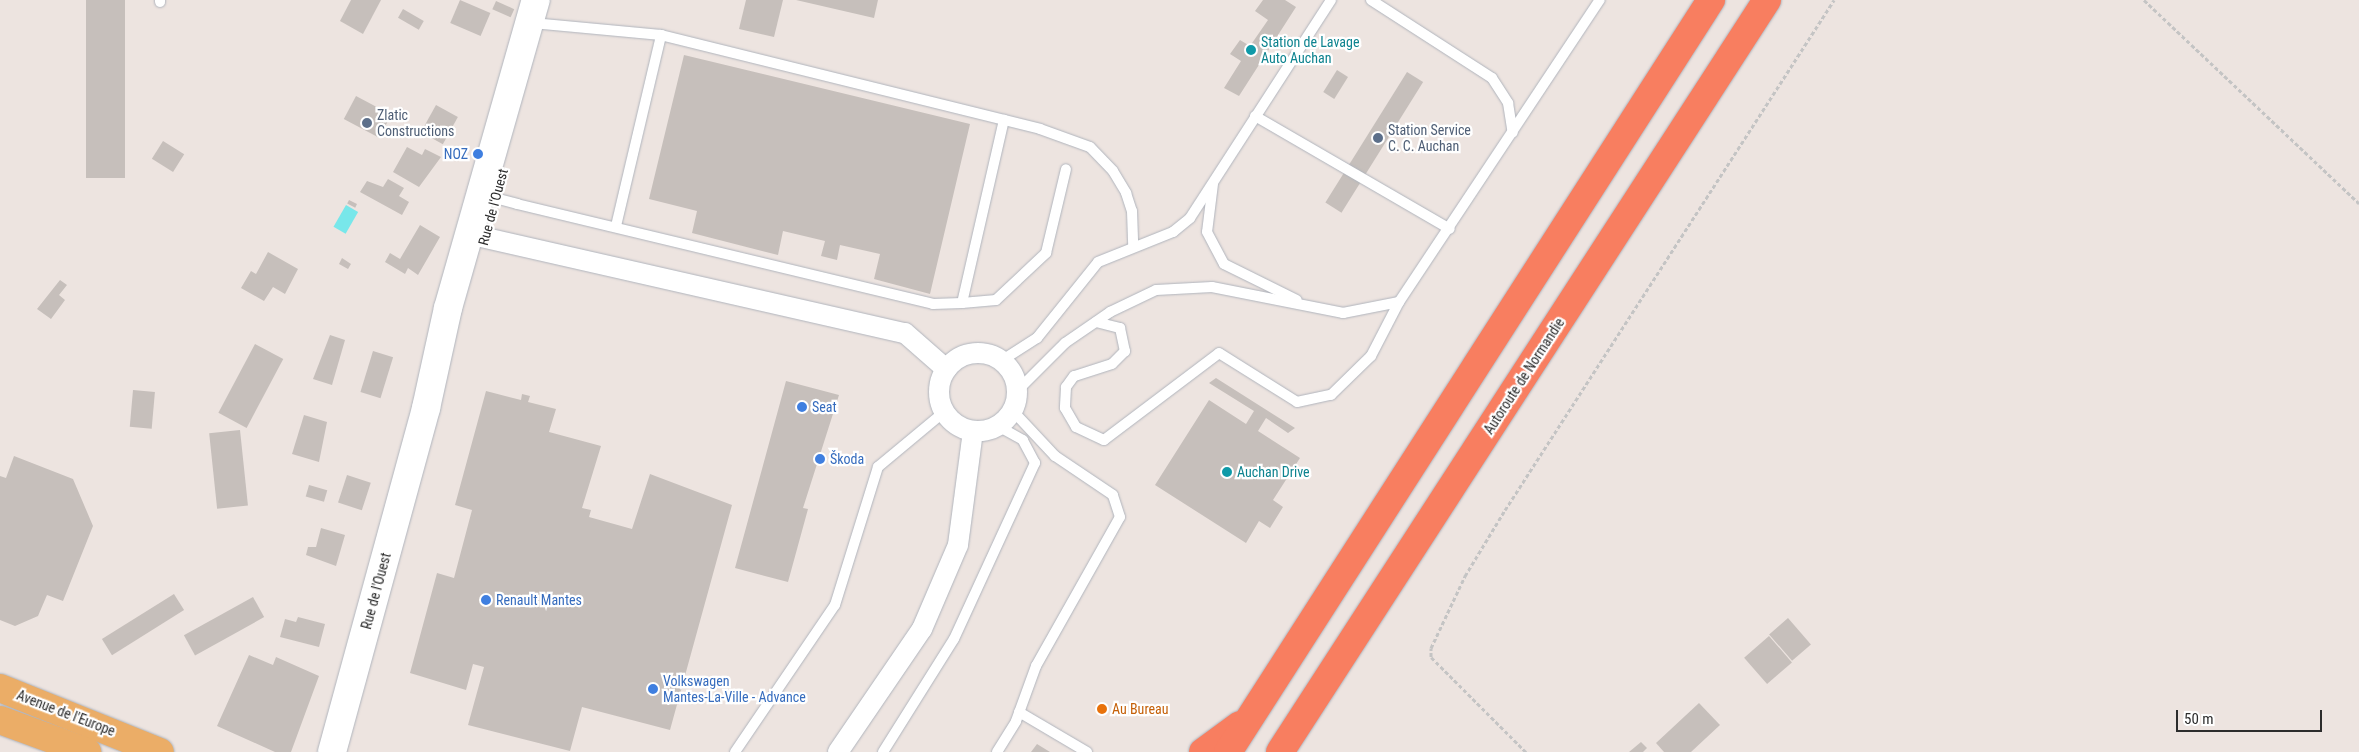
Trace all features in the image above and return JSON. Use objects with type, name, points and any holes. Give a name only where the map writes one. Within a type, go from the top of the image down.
[{"type":"highway","points":[[1228,752],[1711,0]]},
{"type":"highway","name":"Autoroute de Normandie","points":[[1280,752],[1767,0]]},
{"type":"highway","points":[[1296,752],[1312,703]]},
{"type":"highway","points":[[1202,752],[1250,718]]},
{"type":"main road","name":"Rue de l'Ouest","points":[[332,750],[426,408],[489,190],[520,107],[534,11]]},
{"type":"main road","name":"Avenue de l'Europe","points":[[0,688],[160,752]]},
{"type":"main road","name":"Avenue de l'Europe","points":[[0,720],[88,752]]},
{"type":"street","points":[[476,236],[905,333],[946,369]]},
{"type":"street","points":[[966,355],[990,355],[1001,361],[1015,380],[1014,401],[998,426],[973,431],[962,428],[944,412],[939,398],[946,369],[966,355]]},
{"type":"street","points":[[838,752],[922,629],[958,545],[973,431]]},
{"type":"lane","points":[[1001,361],[1036,338],[1098,262],[1133,245],[1173,232],[1190,218],[1214,178],[1331,0]]},
{"type":"lane","points":[[1371,0],[1492,78],[1508,104],[1513,132]]},
{"type":"lane","points":[[1096,322],[1120,328],[1125,351],[1112,364],[1074,376],[1066,387],[1065,408],[1076,427],[1104,440],[1219,353],[1297,402],[1331,395],[1372,356],[1398,302],[1450,229],[1600,0]]},
{"type":"lane","points":[[534,11],[661,34],[1004,120],[1090,147],[1113,170],[1126,193],[1133,245]]},
{"type":"lane","points":[[616,226],[661,34]]},
{"type":"lane","points":[[1255,116],[1450,229]]},
{"type":"lane","points":[[962,303],[1004,120]]},
{"type":"lane","points":[[489,190],[616,226],[933,304],[962,303],[996,300],[1046,252],[1066,169]]},
{"type":"lane","points":[[1214,178],[1207,232],[1224,264],[1245,277],[1277,286],[1300,303]]},
{"type":"lane","points":[[997,752],[1019,712],[1036,666],[1120,517],[1113,496],[1055,456],[1014,401],[1065,343],[1096,322],[1156,290],[1212,287],[1343,313],[1398,302]]},
{"type":"lane","points":[[735,752],[835,605],[878,467],[944,412]]},
{"type":"lane","points":[[998,426],[1023,440],[1036,463]]},
{"type":"lane","points":[[883,752],[954,639],[1036,463],[1055,456]]},
{"type":"lane","points":[[1019,712],[1087,752]]},
{"type":"path","points":[[1526,752],[1432,656],[1431,648],[1466,576],[1505,510],[1834,0]]},
{"type":"path","points":[[2144,0],[2359,204]]},
{"type":"water","points":[[346,205],[358,212],[346,234],[334,227]]},
{"type":"building","points":[[86,0],[125,0],[125,178],[86,178]]},
{"type":"building","points":[[351,0],[381,0],[363,34],[340,21]]},
{"type":"building","points":[[460,0],[490,13],[481,36],[450,23]]},
{"type":"building","points":[[746,0],[783,0],[774,37],[739,29]]},
{"type":"building","points":[[796,0],[878,0],[874,18]]},
{"type":"building","name":"Station de Lavage Auto Auchan","points":[[1263,0],[1285,0],[1296,7],[1239,96],[1224,88],[1241,61],[1230,54],[1240,40],[1250,46],[1268,20],[1255,11]]},
{"type":"building","points":[[496,1],[514,9],[511,17],[492,9]]},
{"type":"building","points":[[403,9],[424,21],[419,30],[398,18]]},
{"type":"building","points":[[684,55],[970,124],[930,294],[874,279],[880,254],[840,245],[837,260],[821,256],[825,241],[783,231],[778,255],[692,233],[697,211],[649,199]]},
{"type":"building","points":[[1337,70],[1348,77],[1334,99],[1323,92]]},
{"type":"building","points":[[1407,72],[1423,82],[1342,213],[1325,203]]},
{"type":"building","points":[[356,96],[391,115],[379,138],[344,119]]},
{"type":"building","points":[[436,105],[458,117],[443,144],[421,132]]},
{"type":"building","points":[[163,141],[184,154],[173,172],[152,159]]},
{"type":"building","points":[[407,147],[422,155],[425,149],[441,157],[419,187],[393,172]]},
{"type":"building","points":[[388,179],[404,188],[399,196],[409,202],[402,215],[360,192],[367,181],[383,187]]},
{"type":"building","points":[[349,200],[357,204],[355,208],[347,204]]},
{"type":"building","points":[[420,225],[440,237],[418,275],[408,268],[405,274],[385,262],[390,253],[400,259]]},
{"type":"building","points":[[268,252],[298,269],[285,294],[273,287],[264,301],[241,288],[251,271],[256,274]]},
{"type":"building","points":[[342,258],[351,264],[348,269],[339,264]]},
{"type":"building","points":[[60,280],[67,285],[59,295],[65,300],[51,319],[37,309]]},
{"type":"building","points":[[330,335],[345,340],[332,385],[313,379]]},
{"type":"building","points":[[255,344],[283,359],[247,428],[218,413]]},
{"type":"building","points":[[373,351],[393,357],[381,398],[360,392]]},
{"type":"building","name":"Auchan Drive","points":[[1216,378],[1295,428],[1288,433],[1266,418],[1258,431],[1300,458],[1273,500],[1283,507],[1270,528],[1259,521],[1246,543],[1155,485],[1209,400],[1246,424],[1254,411],[1209,383]]},
{"type":"building","points":[[786,381],[839,395],[803,508],[808,509],[788,582],[735,568]]},
{"type":"building","points":[[133,390],[155,392],[152,429],[130,427]]},
{"type":"building","points":[[486,391],[521,400],[522,394],[530,396],[528,402],[556,409],[549,432],[601,446],[582,508],[591,510],[589,517],[632,529],[650,474],[732,505],[670,730],[582,707],[570,751],[468,725],[484,667],[473,664],[466,690],[410,673],[437,573],[454,578],[472,510],[455,505]]},
{"type":"building","points":[[304,415],[327,422],[319,462],[292,454]]},
{"type":"building","points":[[240,430],[248,506],[217,509],[209,433]]},
{"type":"building","points":[[14,456],[73,479],[93,526],[63,601],[47,595],[38,616],[15,626],[0,620],[0,476],[6,478]]},
{"type":"building","points":[[347,475],[371,483],[362,510],[338,503]]},
{"type":"building","points":[[309,485],[327,490],[324,502],[306,497]]},
{"type":"building","points":[[321,528],[345,535],[336,566],[306,555],[308,547],[316,547]]},
{"type":"building","points":[[174,594],[184,610],[112,655],[102,639]]},
{"type":"building","points":[[253,597],[264,617],[195,655],[184,635]]},
{"type":"building","points":[[298,617],[325,624],[319,647],[280,637],[285,619],[296,622]]},
{"type":"building","points":[[1788,618],[1811,644],[1792,661],[1769,634]]},
{"type":"building","points":[[1769,636],[1792,662],[1767,684],[1744,658]]},
{"type":"building","points":[[249,655],[273,665],[276,657],[319,676],[291,752],[275,752],[217,726]]},
{"type":"building","points":[[1699,703],[1720,725],[1691,752],[1664,752],[1656,743]]},
{"type":"building","points":[[1641,742],[1647,748],[1643,752],[1629,752]]},
{"type":"building","points":[[1037,744],[1050,752],[1031,752]]},
{"type":"place","name":"Station de Lavage Auto Auchan","points":[[1251,50]]},
{"type":"place","name":"Zlatic Constructions","points":[[367,123]]},
{"type":"place","name":"Station Service C. C. Auchan","points":[[1378,138]]},
{"type":"place","name":"NOZ","points":[[478,154]]},
{"type":"place","name":"Seat","points":[[802,407]]},
{"type":"place","name":"Škoda","points":[[820,459]]},
{"type":"place","name":"Auchan Drive","points":[[1227,472]]},
{"type":"place","name":"Renault Mantes","points":[[486,600]]},
{"type":"place","name":"Volkswagen Mantes-La-Ville - Advance","points":[[653,689]]},
{"type":"place","name":"Au Bureau","points":[[1102,709]]}]
